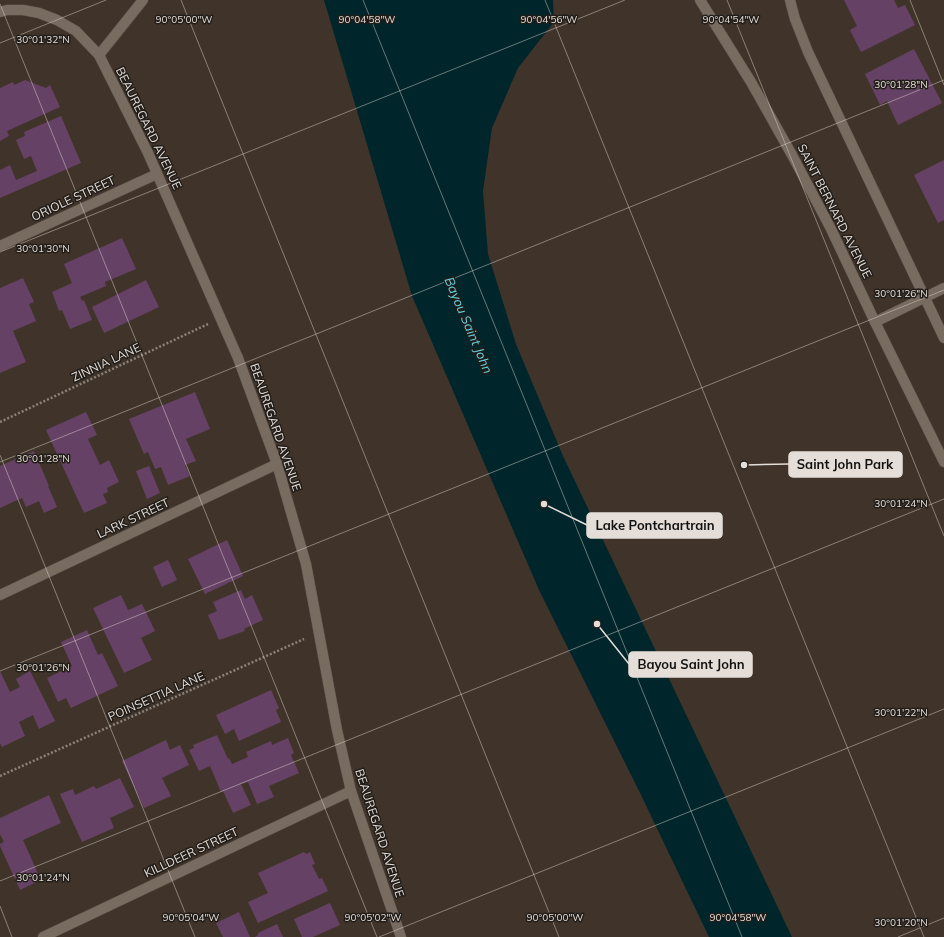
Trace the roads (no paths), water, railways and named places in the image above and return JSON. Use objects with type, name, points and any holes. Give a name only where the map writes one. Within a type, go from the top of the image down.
[{"type":"street","points":[[99,55],[143,0]]},
{"type":"street","name":"SAINT BERNARD AVENUE","points":[[700,0],[751,82],[792,155],[831,229],[944,462]]},
{"type":"street","points":[[790,0],[795,19],[808,52],[944,338]]},
{"type":"street","name":"BEAUREGARD AVENUE","points":[[0,12],[7,10],[23,10],[39,13],[57,20],[76,31],[99,55],[157,174],[238,358],[277,464],[306,564],[337,730],[351,791],[401,937]]},
{"type":"street","name":"ORIOLE STREET","points":[[0,246],[157,174]]},
{"type":"street","points":[[875,322],[944,288]]},
{"type":"street","name":"LARK STREET","points":[[0,595],[277,464]]},
{"type":"street","name":"KILLDEER STREET","points":[[44,937],[351,791]]},
{"type":"water","points":[[324,0],[553,0],[554,22],[518,68],[492,128],[483,191],[488,254],[516,344],[563,456],[792,937],[709,937],[640,793],[539,590],[412,296]]},
{"type":"place","name":"Saint John Park","points":[[744,465]]},
{"type":"place","name":"Lake Pontchartrain","points":[[544,504]]},
{"type":"place","name":"Bayou Saint John","points":[[597,624]]}]
